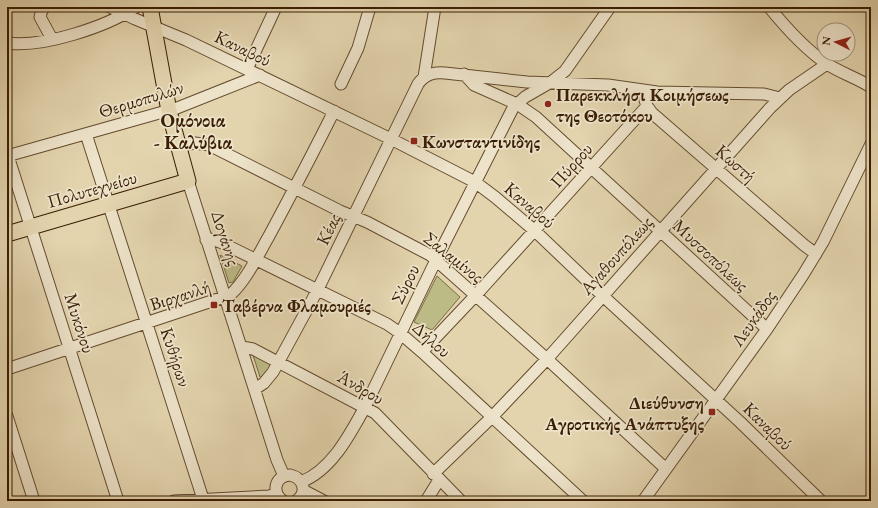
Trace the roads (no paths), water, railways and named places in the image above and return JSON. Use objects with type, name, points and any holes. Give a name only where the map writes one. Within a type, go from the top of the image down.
[{"type":"main road","name":"Δογάνης","points":[[150,7],[169,111],[188,181]]},
{"type":"main road","name":"Πολυτεχνείου","points":[[7,234],[188,181]]},
{"type":"street","name":"Καναβού","points":[[110,7],[186,40],[260,75],[475,182],[495,197],[534,231],[740,422],[821,501]]},
{"type":"street","points":[[8,43],[40,42],[74,34],[124,14],[136,7]]},
{"type":"street","points":[[247,69],[276,7]]},
{"type":"street","points":[[341,84],[358,48],[370,7]]},
{"type":"street","points":[[424,78],[435,7]]},
{"type":"street","points":[[769,7],[802,43],[828,64],[857,78],[871,87]]},
{"type":"street","points":[[42,8],[40,18],[52,39]]},
{"type":"street","name":"Σύρου","points":[[302,486],[316,475],[330,460],[354,427],[506,119],[517,104],[532,92],[551,82],[565,72],[606,8]]},
{"type":"street","name":"Αγαθουπόλεως","points":[[426,501],[436,477],[547,359],[780,98],[828,64]]},
{"type":"street","points":[[424,78],[430,74],[438,72],[517,81],[608,85],[643,91],[675,93],[764,94],[780,98]]},
{"type":"street","name":"Μυσσοπόλεως","points":[[464,74],[471,83],[477,87],[517,104],[536,117],[767,329]]},
{"type":"street","name":"Θερμοπυλών","points":[[8,156],[169,111],[260,75]]},
{"type":"street","name":"Κέας","points":[[255,389],[267,380],[317,291],[418,84],[424,78]]},
{"type":"street","name":"Κωστή","points":[[643,91],[647,106],[652,113],[816,254]]},
{"type":"street","name":"Πύρρου","points":[[422,352],[476,295],[647,106]]},
{"type":"street","name":"Βιρχανλή","points":[[7,369],[225,298],[230,295],[238,287],[255,260],[295,188],[334,111]]},
{"type":"street","name":"Κυθήρων","points":[[86,134],[110,204],[203,499]]},
{"type":"street","name":"Σαλαμίνος","points":[[178,146],[195,143],[209,145],[424,251],[476,295],[666,469]]},
{"type":"street","name":"Λευκάδος","points":[[643,501],[767,329],[816,254],[871,144]]},
{"type":"street","name":"Μυκόνου","points":[[8,156],[118,501]]},
{"type":"street","name":"Δογάνης","points":[[188,181],[277,460],[284,476]]},
{"type":"street","name":"Δήλου","points":[[206,240],[210,239],[220,242],[380,321],[400,333],[583,501]]},
{"type":"street","name":"Άνδρου","points":[[242,348],[253,349],[365,407],[378,416],[461,501]]},
{"type":"street","points":[[7,416],[34,501]]},
{"type":"street","points":[[174,501],[269,496],[280,497],[276,486],[284,476],[294,476],[302,486],[324,501]]},
{"type":"street","points":[[296,501],[302,496],[302,486]]},
{"type":"place","name":"Παρεκκλήσι Κοιμήσεως της Θεοτόκου","points":[[548,104]]},
{"type":"place","name":"Κωνσταντινίδης","points":[[414,141]]},
{"type":"place","name":"Ταβέρνα Φλαμουριές","points":[[214,305]]},
{"type":"place","name":"Διεύθυνση Αγροτικής Ανάπτυξης","points":[[712,412]]},
{"type":"district","name":"Ομόνοια - Καλύβια","points":[[193,131]]}]
